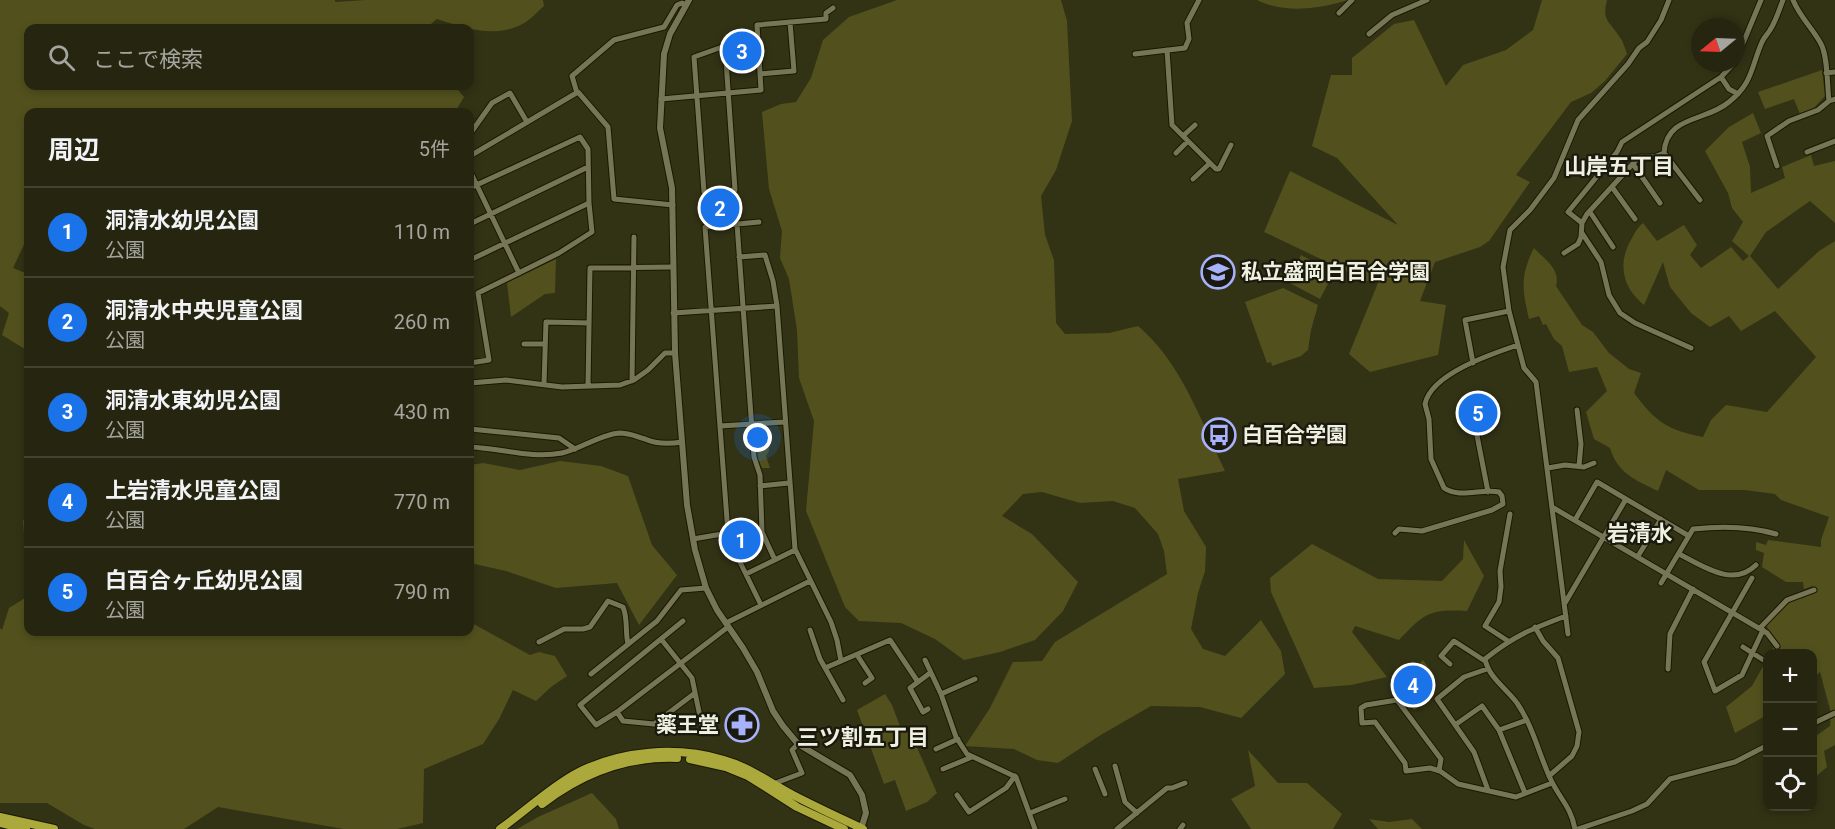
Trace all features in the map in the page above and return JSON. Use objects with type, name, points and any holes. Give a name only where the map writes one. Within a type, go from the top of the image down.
[{"type":"highway","points":[[500,829],[578,772],[608,760],[659,751],[709,756],[742,766],[862,829]]},
{"type":"highway","points":[[509,829],[548,799],[593,773],[619,764],[675,757],[706,762],[748,776],[797,807],[844,829]]},
{"type":"highway","points":[[0,817],[54,829]]},
{"type":"highway","points":[[0,824],[26,829]]},
{"type":"street","points":[[1136,54],[1182,49],[1187,46],[1189,39],[1187,23],[1199,0]]},
{"type":"street","points":[[1339,13],[1352,0]]},
{"type":"street","points":[[1370,34],[1392,15],[1426,0]]},
{"type":"street","points":[[1568,634],[1536,382],[1524,368],[1509,311],[1503,267],[1510,230],[1530,210],[1554,178],[1578,120],[1628,64],[1639,48],[1647,42],[1661,20],[1669,0]]},
{"type":"street","points":[[1745,38],[1761,0]]},
{"type":"street","points":[[1700,200],[1664,153],[1667,137],[1676,126],[1728,104],[1748,83],[1763,39],[1770,31],[1783,0]]},
{"type":"street","points":[[1777,166],[1767,136],[1789,122],[1818,110],[1832,100],[1825,55],[1821,44],[1793,0]]},
{"type":"street","points":[[673,205],[614,199],[608,127],[578,93],[572,76],[614,40],[664,27],[677,5],[687,2]]},
{"type":"street","points":[[687,2],[670,34],[664,54],[660,128],[672,188],[675,353],[687,506],[693,539],[706,588],[717,610],[758,674],[773,711],[798,744],[850,774],[862,795],[866,813],[862,829]]},
{"type":"street","points":[[661,99],[761,90],[757,25],[826,19],[826,13],[833,8]]},
{"type":"street","points":[[760,74],[794,71],[790,22]]},
{"type":"street","points":[[725,46],[728,93],[735,189],[704,192],[694,57],[725,46]]},
{"type":"street","points":[[1167,50],[1172,124],[1216,170],[1220,169],[1232,145]]},
{"type":"street","points":[[1582,223],[1568,212],[1617,152],[1622,142],[1726,72]]},
{"type":"street","points":[[1826,73],[1835,72]]},
{"type":"street","points":[[1721,77],[1729,89],[1738,94]]},
{"type":"street","points":[[474,128],[492,103],[510,93],[527,122]]},
{"type":"street","points":[[474,154],[578,93]]},
{"type":"street","points":[[1183,136],[1195,125]]},
{"type":"street","points":[[474,362],[489,360],[478,293],[559,253],[592,232],[588,149],[580,136],[476,185]]},
{"type":"street","points":[[1176,153],[1188,141]]},
{"type":"street","points":[[1807,152],[1835,141]]},
{"type":"street","points":[[1564,252],[1578,244],[1582,223],[1639,157],[1654,157],[1664,153]]},
{"type":"street","points":[[1193,179],[1210,163]]},
{"type":"street","points":[[1633,164],[1660,203]]},
{"type":"street","points":[[474,222],[588,167]]},
{"type":"street","points":[[474,180],[519,273]]},
{"type":"street","points":[[1612,187],[1635,219]]},
{"type":"street","points":[[474,258],[589,203]]},
{"type":"street","points":[[1590,212],[1613,247]]},
{"type":"street","points":[[759,222],[705,227],[728,532],[760,605]]},
{"type":"street","points":[[737,224],[754,458],[760,475],[762,532],[775,560]]},
{"type":"street","points":[[1581,232],[1600,262],[1609,295],[1620,313],[1635,323],[1691,348]]},
{"type":"street","points":[[632,381],[634,237]]},
{"type":"street","points":[[739,257],[765,255],[773,280],[777,306],[795,550],[831,622],[841,662]]},
{"type":"street","points":[[588,386],[590,268],[673,267]]},
{"type":"street","points":[[673,312],[777,306]]},
{"type":"street","points":[[1473,363],[1465,320],[1509,311]]},
{"type":"street","points":[[544,384],[546,322],[589,323]]},
{"type":"street","points":[[524,344],[545,344]]},
{"type":"street","points":[[1395,533],[1399,530],[1422,531],[1501,507],[1503,501],[1499,492],[1474,494],[1446,491],[1440,482],[1430,451],[1426,399],[1449,374],[1518,345]]},
{"type":"street","points":[[474,383],[506,380],[562,387],[620,385],[632,381],[648,370],[665,353],[675,353]]},
{"type":"street","points":[[1577,410],[1581,444],[1579,466]]},
{"type":"street","points":[[1474,420],[1488,492]]},
{"type":"street","points":[[720,426],[784,422]]},
{"type":"street","points":[[474,429],[559,438],[575,449]]},
{"type":"street","points":[[474,447],[545,454],[575,449],[615,434],[632,433],[646,440],[665,443],[682,442]]},
{"type":"street","points":[[1548,468],[1565,465],[1584,467],[1594,463]]},
{"type":"street","points":[[1575,520],[1597,482],[1689,536]]},
{"type":"street","points":[[760,486],[789,483]]},
{"type":"street","points":[[1564,605],[1626,500]]},
{"type":"street","points":[[1552,507],[1761,629],[1777,646]]},
{"type":"street","points":[[1508,641],[1485,626],[1499,602],[1500,571],[1510,514]]},
{"type":"street","points":[[1638,556],[1660,519]]},
{"type":"street","points":[[1661,583],[1693,529],[1752,528],[1776,534]]},
{"type":"street","points":[[693,539],[728,532]]},
{"type":"street","points":[[746,574],[795,550]]},
{"type":"street","points":[[1679,554],[1714,572],[1733,576],[1749,572],[1756,565]]},
{"type":"street","points":[[1752,578],[1704,662],[1715,691],[1742,675],[1761,629],[1787,600],[1814,590]]},
{"type":"street","points":[[682,621],[580,705],[596,725],[617,712],[727,625],[760,605],[810,580]]},
{"type":"street","points":[[591,674],[657,621],[681,590],[706,588]]},
{"type":"street","points":[[1668,669],[1670,634],[1693,589]]},
{"type":"street","points":[[539,642],[564,629],[590,627],[608,601],[623,607],[628,644]]},
{"type":"street","points":[[1485,662],[1485,659],[1508,641],[1535,627],[1566,616]]},
{"type":"street","points":[[1535,627],[1543,641],[1558,657],[1567,696],[1579,732],[1577,746],[1572,756],[1549,776]]},
{"type":"street","points":[[810,630],[825,668],[843,700]]},
{"type":"street","points":[[661,639],[692,678],[702,726]]},
{"type":"street","points":[[825,668],[890,640],[918,682]]},
{"type":"street","points":[[1450,664],[1441,656],[1454,641],[1485,662],[1487,669],[1516,703],[1527,720],[1552,783],[1573,814],[1576,829],[1647,804],[1670,779],[1736,762],[1763,747]]},
{"type":"street","points":[[1743,647],[1763,660]]},
{"type":"street","points":[[857,655],[872,678],[865,683]]},
{"type":"street","points":[[925,660],[958,739],[967,754],[1015,776],[1035,829]]},
{"type":"street","points":[[1487,669],[1464,677],[1437,699],[1474,752],[1488,790]]},
{"type":"street","points":[[928,709],[923,712],[910,688],[930,673]]},
{"type":"street","points":[[941,694],[975,679]]},
{"type":"street","points":[[617,712],[623,721],[654,724],[695,693]]},
{"type":"street","points":[[1439,771],[1441,759],[1397,700],[1365,705],[1361,708],[1362,723],[1375,722],[1405,763],[1407,771],[1430,768],[1439,771],[1458,784],[1516,796],[1552,783]]},
{"type":"street","points":[[1455,724],[1482,706],[1499,730],[1525,793]]},
{"type":"street","points":[[1817,722],[1835,713]]},
{"type":"street","points":[[1499,730],[1527,720]]},
{"type":"street","points":[[936,748],[958,739]]},
{"type":"street","points":[[773,784],[802,773],[792,750],[798,744]]},
{"type":"street","points":[[943,769],[972,757]]},
{"type":"street","points":[[1115,766],[1125,802],[1137,813]]},
{"type":"street","points":[[1095,769],[1105,794]]},
{"type":"street","points":[[957,795],[969,812],[1006,788],[1015,776]]},
{"type":"street","points":[[1117,829],[1167,788],[1185,783]]},
{"type":"street","points":[[1030,813],[1065,799]]},
{"type":"shaded area","points":[[0,0],[335,0],[335,2],[543,0],[544,6],[526,22],[504,30],[493,31],[474,30],[474,24],[454,24],[437,19],[431,24],[24,24],[24,90],[458,90],[464,97],[457,108],[24,108],[24,245],[13,268],[24,272],[24,349],[2,335],[9,313],[0,306]]},
{"type":"shaded area","points":[[897,0],[1061,0],[1067,21],[1072,121],[1056,170],[1041,196],[1045,235],[1054,260],[1056,323],[1065,334],[1109,333],[1138,326],[1166,357],[1189,393],[1225,471],[1178,479],[1184,511],[1206,547],[1205,571],[1191,629],[1203,649],[1225,656],[1261,620],[1281,651],[1285,674],[1241,718],[1200,707],[1151,706],[1058,763],[1037,760],[1014,749],[965,746],[990,708],[1013,662],[1042,661],[1055,642],[1167,574],[1164,551],[1158,534],[1135,508],[1113,501],[1080,503],[1042,492],[1023,494],[1002,516],[1032,534],[1078,582],[1063,611],[1035,640],[1000,652],[964,660],[935,639],[901,623],[859,621],[845,607],[806,511],[814,421],[799,378],[797,330],[789,279],[780,258],[782,231],[769,189],[762,112],[781,104],[796,102],[811,78],[823,40],[849,17]]},
{"type":"shaded area","points":[[1257,0],[1348,0],[1325,6],[1290,9]]},
{"type":"shaded area","points":[[1542,0],[1607,0],[1605,12],[1607,20],[1622,40],[1627,54],[1605,81],[1591,93],[1571,102],[1516,175],[1530,182],[1489,241],[1480,247],[1435,262],[1420,301],[1446,305],[1438,355],[1370,372],[1349,354],[1380,278],[1367,281],[1264,232],[1290,171],[1398,225],[1337,158],[1312,146],[1331,75],[1352,75],[1352,58],[1394,24],[1414,20],[1446,86],[1463,65],[1506,50],[1533,30]]},
{"type":"shaded area","points":[[1822,70],[1825,96],[1813,109],[1800,114],[1794,99],[1765,109],[1758,92]]},
{"type":"shaded area","points":[[1753,113],[1761,133],[1742,142],[1750,167],[1751,193],[1785,178],[1782,167],[1811,155],[1814,166],[1835,161],[1835,223],[1810,201],[1766,232],[1750,256],[1778,289],[1819,251],[1835,241],[1835,745],[1824,751],[1827,767],[1817,776],[1817,735],[1830,726],[1831,713],[1820,672],[1817,675],[1817,649],[1773,649],[1779,646],[1766,625],[1790,602],[1815,592],[1813,586],[1804,589],[1803,582],[1786,582],[1762,567],[1764,553],[1756,550],[1756,542],[1766,545],[1768,540],[1821,547],[1821,540],[1829,517],[1781,500],[1775,494],[1745,490],[1699,490],[1666,470],[1658,491],[1629,475],[1613,457],[1610,448],[1594,439],[1586,412],[1607,391],[1597,367],[1569,372],[1562,346],[1554,339],[1546,324],[1543,325],[1539,316],[1529,319],[1525,299],[1524,275],[1534,248],[1554,269],[1556,286],[1582,325],[1593,332],[1609,353],[1629,369],[1641,373],[1634,393],[1656,418],[1671,428],[1703,437],[1711,420],[1726,405],[1767,412],[1816,357],[1775,311],[1741,331],[1729,316],[1710,327],[1691,313],[1670,287],[1663,262],[1644,305],[1631,290],[1624,274],[1624,256],[1627,247],[1643,223],[1657,241],[1684,225],[1697,245],[1690,255],[1701,268],[1731,247],[1743,261],[1749,256],[1732,241],[1743,222],[1732,208],[1728,193],[1705,151],[1729,127]]},
{"type":"shaded area","points":[[738,193],[739,220],[702,222],[701,196]]},
{"type":"shaded area","points":[[1301,255],[1334,272],[1320,299],[1288,282]]},
{"type":"shaded area","points":[[556,259],[555,293],[545,294],[511,317],[507,283]]},
{"type":"shaded area","points":[[1283,288],[1318,305],[1308,350],[1301,356],[1272,366],[1271,362],[1267,363],[1245,302]]},
{"type":"shaded area","points":[[767,426],[769,451],[766,456],[770,468],[762,468],[758,459],[756,430],[758,427]]},
{"type":"shaded area","points":[[560,461],[601,466],[628,476],[652,545],[677,575],[639,625],[617,583],[556,588],[506,571],[474,564],[474,464],[483,463],[520,470]]},
{"type":"shaded area","points":[[1464,540],[1484,576],[1467,611],[1444,611],[1428,615],[1399,640],[1355,626],[1352,632],[1387,677],[1351,685],[1314,688],[1271,592],[1270,578],[1312,544],[1378,579],[1442,581],[1463,559]]},
{"type":"shaded area","points":[[24,599],[24,636],[474,636],[474,624],[530,655],[539,652],[555,656],[567,676],[536,701],[513,690],[499,719],[483,744],[424,769],[423,823],[397,829],[344,829],[218,807],[184,829],[95,829],[47,803],[0,803],[0,628],[2,630],[9,608]]},
{"type":"shaded area","points":[[1423,660],[1434,675],[1425,684],[1434,695],[1414,710],[1398,687]]},
{"type":"shaded area","points":[[1763,666],[1763,717],[1735,733],[1726,707],[1752,686]]},
{"type":"shaded area","points":[[885,694],[901,729],[908,727],[937,793],[927,802],[906,811],[895,780],[884,784],[857,710]]},
{"type":"shaded area","points":[[1248,750],[1278,783],[1307,783],[1342,814],[1333,829],[1251,829],[1231,799],[1255,786]]},
{"type":"shaded area","points":[[592,793],[616,819],[619,829],[517,829],[538,817]]},
{"type":"shaded area","points":[[1369,819],[1389,822],[1412,819],[1422,829],[1378,829]]},
{"type":"place","name":"洞清水東幼児公園","points":[[742,51]]},
{"type":"place","name":"洞清水中央児童公園","points":[[720,208]]},
{"type":"place","name":"私立盛岡白百合学園","points":[[1218,272]]},
{"type":"place","name":"白百合ヶ丘幼児公園","points":[[1478,413]]},
{"type":"place","name":"白百合学園","points":[[1219,435]]},
{"type":"place","name":"洞清水幼児公園","points":[[741,540]]},
{"type":"place","name":"上岩清水児童公園","points":[[1413,685]]},
{"type":"place","name":"薬王堂","points":[[742,725]]},
{"type":"district","name":"山岸五丁目","points":[[1619,166]]},
{"type":"district","name":"岩清水","points":[[1640,533]]},
{"type":"district","name":"三ツ割五丁目","points":[[863,737]]}]
